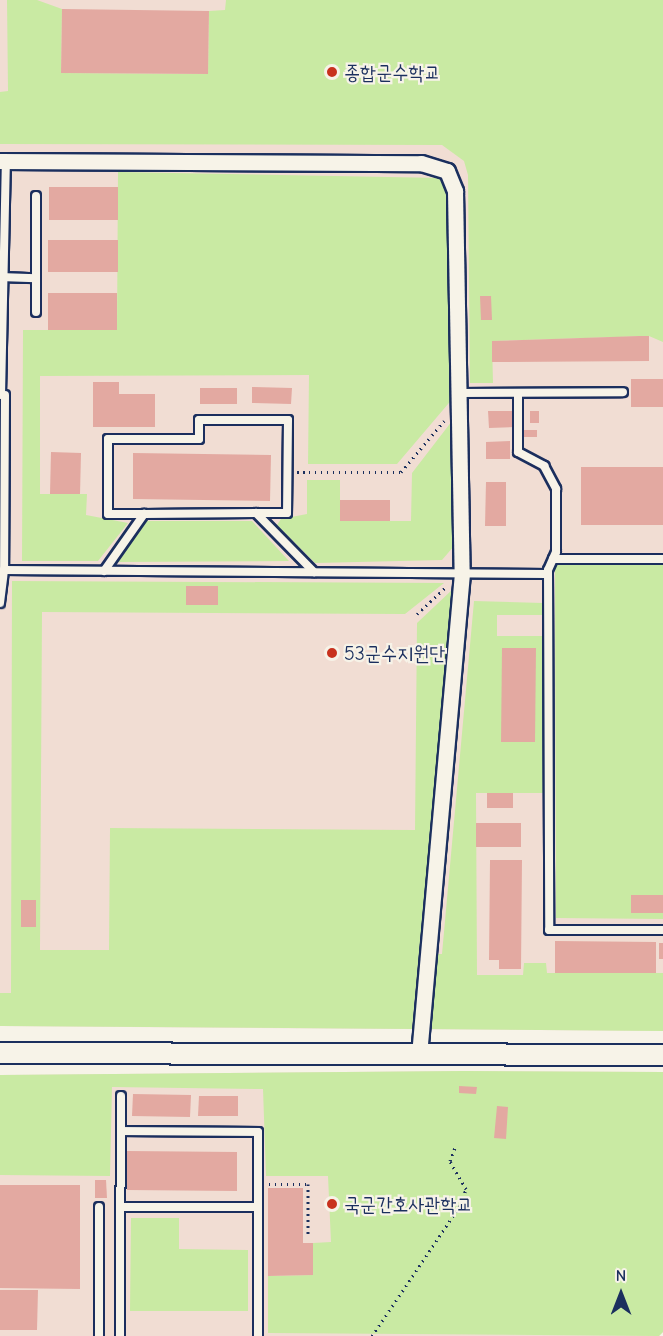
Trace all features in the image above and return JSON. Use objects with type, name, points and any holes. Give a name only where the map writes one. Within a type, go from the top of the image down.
[{"type":"street","points":[[3,161],[421,163],[447,171],[455,191],[462,573],[419,1054]]},
{"type":"street","points":[[0,1053],[663,1055]]},
{"type":"lane","points":[[0,603],[4,570],[3,161]]},
{"type":"lane","points":[[36,196],[36,312]]},
{"type":"lane","points":[[3,278],[36,278]]},
{"type":"lane","points":[[459,399],[518,393],[623,392]]},
{"type":"lane","points":[[518,393],[518,452],[544,466],[555,480],[554,559],[548,574],[549,930],[663,930]]},
{"type":"lane","points":[[199,420],[288,420],[288,472],[287,513],[108,514],[108,439],[199,439],[199,420]]},
{"type":"lane","points":[[256,513],[314,572]]},
{"type":"lane","points":[[104,571],[144,514]]},
{"type":"lane","points":[[554,559],[663,559]]},
{"type":"lane","points":[[4,570],[548,574]]},
{"type":"lane","points":[[120,1336],[121,1096]]},
{"type":"lane","points":[[121,1131],[258,1132],[258,1336]]},
{"type":"lane","points":[[99,1207],[99,1336]]},
{"type":"lane","points":[[120,1207],[258,1207]]},
{"type":"path","points":[[288,472],[401,472],[459,399]]},
{"type":"path","points":[[417,614],[462,573]]},
{"type":"path","points":[[372,1336],[461,1204],[466,1189],[450,1161],[455,1147]]},
{"type":"path","points":[[258,1184],[308,1184],[308,1235]]},
{"type":"shaded area","name":"53군수지원단","points":[[0,0],[663,0],[663,1031],[0,1026]]},
{"type":"shaded area","name":"국군간호사관학교","points":[[463,1071],[663,1072],[663,1332],[659,1336],[0,1336],[0,1075]]},
{"type":"green space","name":"종합군수학교","points":[[7,0],[37,0],[62,9],[61,73],[208,74],[209,11],[225,10],[226,0],[663,0],[663,342],[649,336],[492,341],[493,383],[470,383],[468,175],[464,161],[442,145],[0,144],[0,92],[8,91]]},
{"type":"green space","points":[[118,172],[442,178],[448,192],[454,397],[397,464],[308,464],[309,375],[40,376],[40,494],[87,494],[86,515],[128,523],[98,561],[22,561],[23,330],[117,330]]},
{"type":"green space","points":[[452,421],[454,546],[442,560],[315,563],[277,525],[281,519],[307,514],[307,480],[340,480],[340,521],[411,521],[412,473]]},
{"type":"green space","points":[[146,521],[252,521],[289,561],[117,562]]},
{"type":"green space","points":[[663,563],[663,919],[556,918],[555,564]]},
{"type":"green space","points":[[12,581],[444,583],[405,614],[42,612],[40,950],[109,950],[110,828],[415,830],[417,623],[453,589],[412,1029],[0,1026],[0,993],[11,993]]},
{"type":"green space","points":[[474,601],[543,603],[543,615],[497,615],[497,636],[543,636],[545,793],[476,793],[477,975],[523,975],[524,963],[546,963],[547,973],[663,973],[663,1031],[426,1029],[433,954],[442,954]]},
{"type":"green space","name":"국군간호사관학교","points":[[463,1071],[663,1072],[663,1332],[659,1336],[268,1333],[268,1276],[313,1275],[313,1243],[331,1242],[328,1176],[266,1176],[263,1089],[112,1087],[110,1176],[0,1175],[0,1075]]},
{"type":"green space","points":[[131,1218],[179,1218],[179,1249],[248,1250],[248,1311],[130,1311]]},
{"type":"building","points":[[62,9],[209,11],[208,74],[61,73]]},
{"type":"building","points":[[49,187],[118,187],[118,220],[49,220]]},
{"type":"building","points":[[48,240],[118,240],[118,272],[48,272]]},
{"type":"building","points":[[48,293],[117,293],[117,330],[48,330]]},
{"type":"building","points":[[480,296],[491,296],[492,320],[481,320]]},
{"type":"building","points":[[649,336],[649,361],[492,362],[492,341]]},
{"type":"building","points":[[631,379],[663,379],[663,407],[631,407]]},
{"type":"building","points":[[93,382],[119,382],[119,394],[155,394],[155,427],[93,427]]},
{"type":"building","points":[[252,387],[292,388],[291,404],[252,403]]},
{"type":"building","points":[[200,388],[237,388],[237,404],[200,404]]},
{"type":"building","points":[[488,411],[514,411],[515,427],[489,428]]},
{"type":"building","points":[[530,411],[539,411],[539,423],[530,423]]},
{"type":"building","points":[[523,430],[537,430],[537,437],[523,437]]},
{"type":"building","points":[[510,441],[510,459],[486,459],[486,442]]},
{"type":"building","points":[[51,452],[81,453],[80,494],[50,494]]},
{"type":"building","points":[[133,453],[271,455],[270,501],[133,499]]},
{"type":"building","points":[[581,467],[663,467],[663,525],[581,525]]},
{"type":"building","points":[[486,482],[506,482],[506,526],[485,526]]},
{"type":"building","points":[[340,500],[390,500],[390,521],[340,521]]},
{"type":"building","points":[[186,586],[218,586],[218,605],[186,605]]},
{"type":"building","points":[[502,648],[536,648],[535,742],[501,742]]},
{"type":"building","points":[[487,793],[513,793],[513,808],[487,808]]},
{"type":"building","points":[[476,823],[521,823],[521,847],[476,847]]},
{"type":"building","points":[[490,860],[522,860],[521,969],[499,969],[499,960],[489,960]]},
{"type":"building","points":[[631,895],[663,895],[663,913],[631,913]]},
{"type":"building","points":[[21,900],[36,900],[36,927],[21,927]]},
{"type":"building","points":[[555,941],[656,942],[656,973],[555,973]]},
{"type":"building","points":[[659,943],[663,943],[663,959],[659,959]]},
{"type":"building","points":[[459,1086],[477,1087],[476,1094],[459,1093]]},
{"type":"building","points":[[133,1094],[191,1095],[190,1117],[132,1116]]},
{"type":"building","points":[[199,1096],[238,1096],[238,1116],[198,1116]]},
{"type":"building","points":[[497,1106],[508,1107],[506,1139],[494,1138]]},
{"type":"building","points":[[127,1151],[237,1152],[237,1191],[127,1190]]},
{"type":"building","points":[[95,1180],[106,1180],[107,1198],[95,1198]]},
{"type":"building","points":[[0,1185],[80,1185],[80,1289],[0,1288]]},
{"type":"building","points":[[268,1188],[303,1188],[303,1243],[313,1243],[313,1275],[268,1276]]},
{"type":"building","points":[[0,1290],[38,1290],[37,1330],[0,1330]]},
{"type":"place","name":"종합군수학교","points":[[332,72]]},
{"type":"place","name":"53군수지원단","points":[[332,653]]},
{"type":"place","name":"국군간호사관학교","points":[[332,1204]]}]
